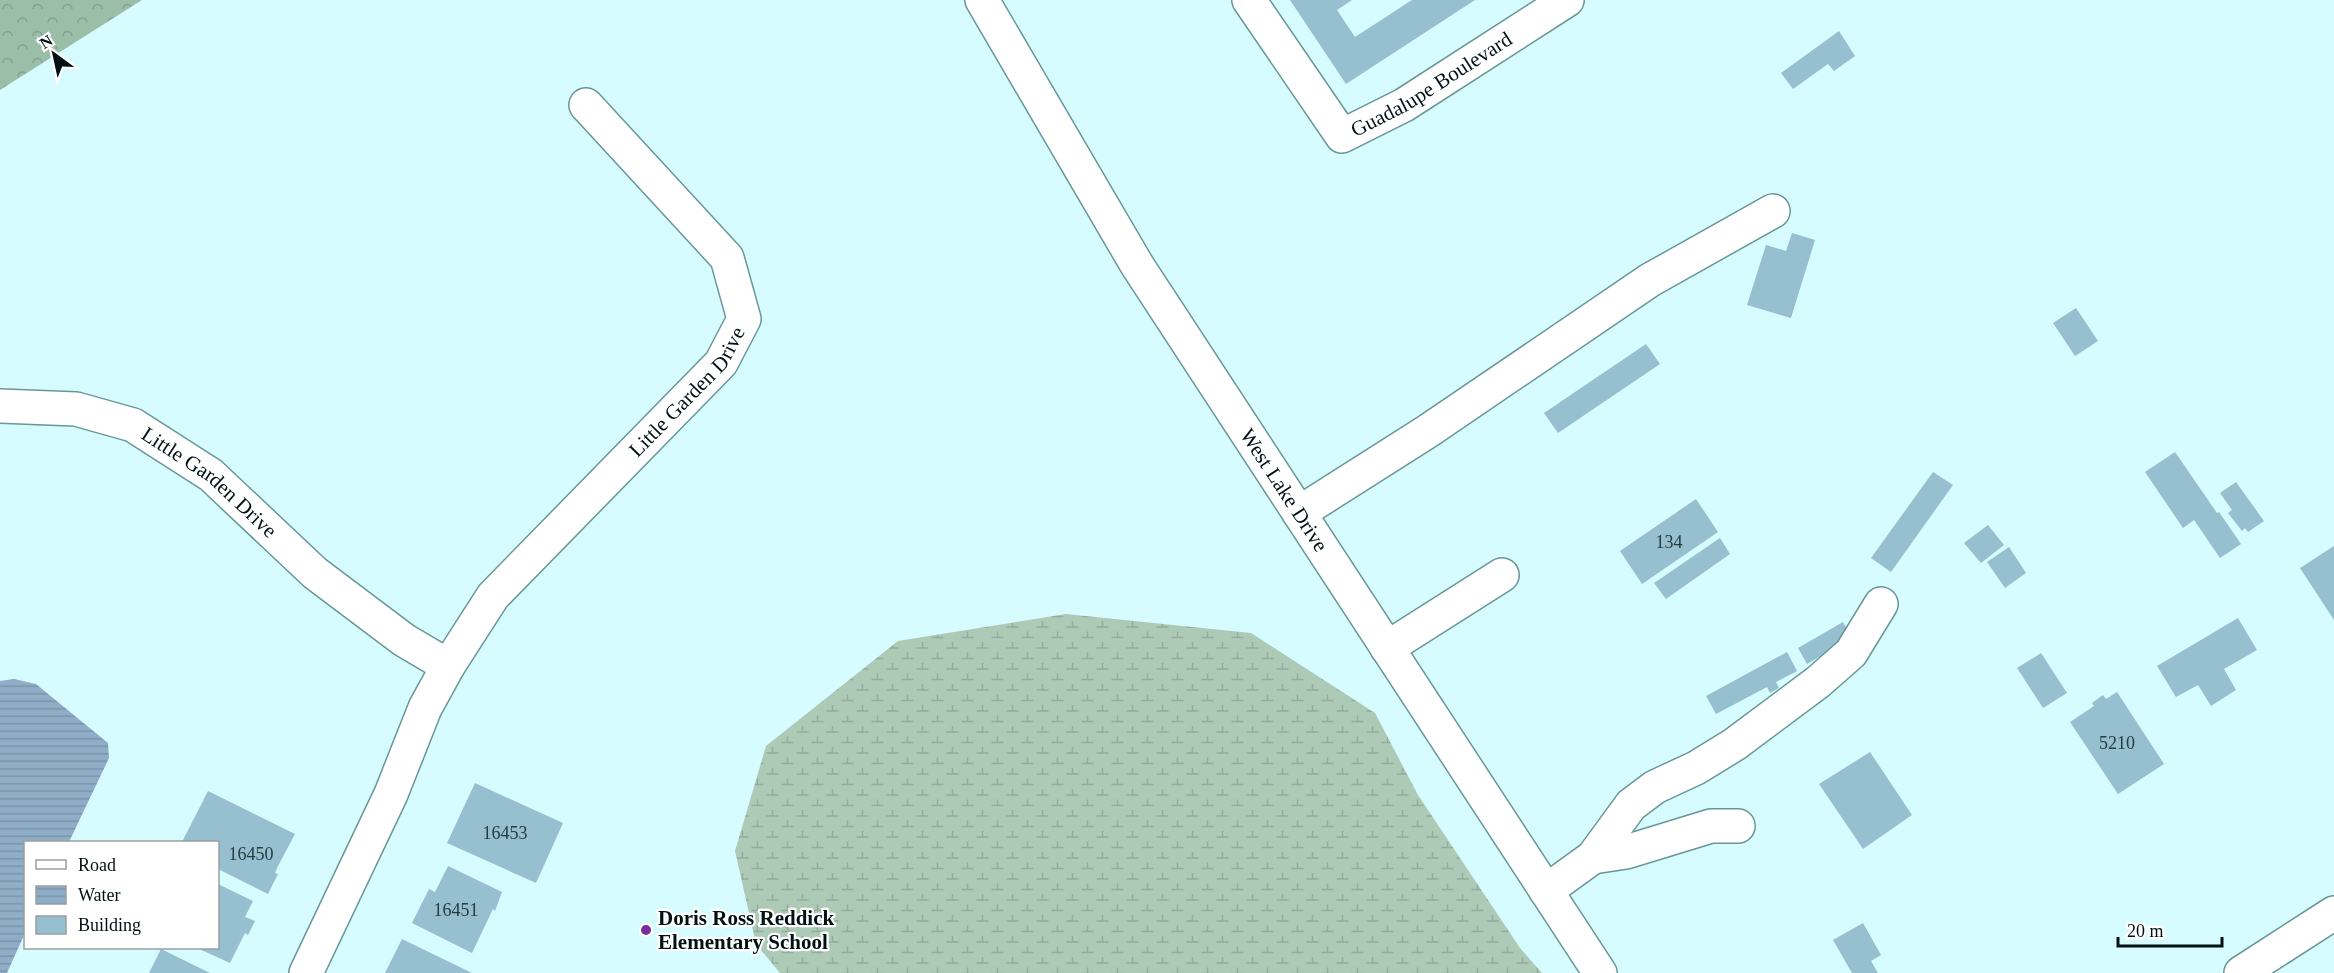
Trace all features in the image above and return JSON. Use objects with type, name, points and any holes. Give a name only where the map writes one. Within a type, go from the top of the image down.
[{"type":"street","name":"West Lake Drive","points":[[982,0],[1137,265],[1600,973]]},
{"type":"street","name":"Guadalupe Boulevard","points":[[1249,0],[1341,136],[1404,105],[1567,0]]},
{"type":"street","name":"Little Garden Drive","points":[[306,973],[391,794],[425,708],[448,666],[493,596],[721,363],[744,319],[727,258],[586,105]]},
{"type":"street","points":[[1299,513],[1428,431],[1650,280],[1773,211]]},
{"type":"street","name":"Little Garden Drive","points":[[0,406],[76,409],[133,425],[211,475],[315,573],[404,640],[448,666]]},
{"type":"street","points":[[1387,648],[1502,574]]},
{"type":"street","points":[[1546,891],[1593,857],[1631,805],[1655,787],[1696,768],[1736,744],[1818,682],[1851,653],[1881,604]]},
{"type":"street","points":[[1593,857],[1626,852],[1711,826],[1738,826]]},
{"type":"street","points":[[2241,973],[2334,913]]},
{"type":"green space","points":[[0,0],[142,0],[0,90]]},
{"type":"green space","points":[[1066,614],[1251,633],[1375,713],[1418,795],[1520,948],[1542,973],[780,973],[756,944],[735,851],[766,746],[898,641]]},
{"type":"water","points":[[14,679],[36,684],[108,743],[109,758],[69,841],[24,841],[24,935],[7,973],[0,973],[0,681]]},
{"type":"building","points":[[1290,0],[1352,0],[1337,10],[1355,37],[1412,0],[1475,0],[1346,84]]},
{"type":"building","points":[[1839,31],[1855,56],[1834,71],[1828,64],[1793,89],[1781,73]]},
{"type":"building","points":[[1792,233],[1815,240],[1791,318],[1747,305],[1766,245],[1786,251]]},
{"type":"building","points":[[2076,308],[2098,341],[2075,356],[2053,323]]},
{"type":"building","points":[[1646,344],[1660,364],[1558,433],[1544,413]]},
{"type":"building","points":[[2175,452],[2241,544],[2220,558],[2194,520],[2183,528],[2145,472]]},
{"type":"building","points":[[1933,472],[1953,485],[1891,572],[1871,558]]},
{"type":"building","points":[[2236,482],[2264,521],[2248,532],[2245,528],[2242,531],[2228,513],[2232,510],[2220,493]]},
{"type":"building","points":[[1696,499],[1718,532],[1642,584],[1620,551]]},
{"type":"building","points":[[1988,525],[2004,545],[1981,563],[1964,543]]},
{"type":"building","points":[[1720,538],[1730,554],[1666,599],[1654,583]]},
{"type":"building","points":[[2334,546],[2334,620],[2300,568]]},
{"type":"building","points":[[2009,547],[2026,573],[2005,588],[1987,562]]},
{"type":"building","points":[[2238,618],[2257,650],[2224,669],[2236,690],[2211,706],[2198,685],[2176,697],[2157,666]]},
{"type":"building","points":[[1843,622],[1852,638],[1807,664],[1798,648]]},
{"type":"building","points":[[1787,652],[1797,671],[1776,682],[1779,688],[1770,693],[1767,687],[1716,714],[1706,696]]},
{"type":"building","points":[[2041,653],[2067,693],[2043,708],[2017,668]]},
{"type":"building","points":[[2117,692],[2164,764],[2118,794],[2070,722],[2094,706],[2092,703],[2103,695],[2106,699]]},
{"type":"building","points":[[1870,752],[1912,815],[1863,849],[1819,784]]},
{"type":"building","points":[[475,783],[563,823],[536,883],[447,843]]},
{"type":"building","points":[[208,791],[295,834],[278,866],[275,873],[278,874],[268,894],[219,870],[219,841],[183,841]]},
{"type":"building","points":[[448,866],[502,892],[495,911],[493,909],[472,953],[412,923],[429,889],[435,892]]},
{"type":"building","points":[[219,884],[253,901],[245,917],[255,921],[248,935],[245,933],[230,963],[199,949],[219,949]]},
{"type":"building","points":[[1863,923],[1881,955],[1871,961],[1878,973],[1852,973],[1833,940]]},
{"type":"building","points":[[402,939],[472,973],[385,973]]},
{"type":"building","points":[[161,949],[210,973],[149,973]]},
{"type":"place","name":"Doris Ross Reddick Elementary School","points":[[646,930]]}]
